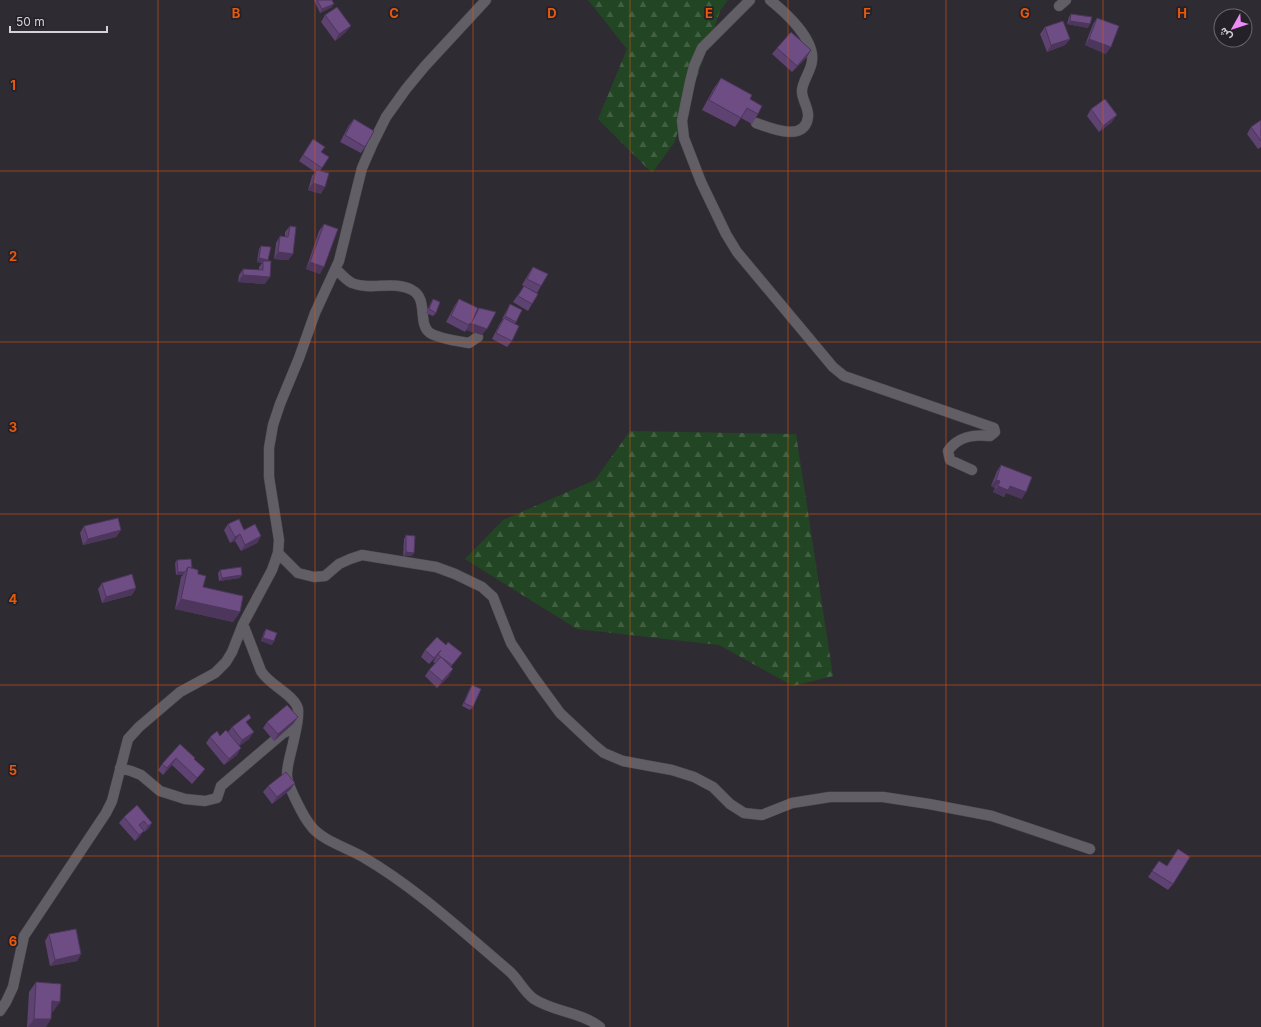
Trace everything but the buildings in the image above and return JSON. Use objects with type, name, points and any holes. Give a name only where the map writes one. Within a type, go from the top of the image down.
[{"type":"street","points":[[0,1011],[13,988],[24,936],[106,813],[112,801],[128,739],[180,692],[215,673],[226,662],[232,652],[243,624],[272,570],[278,553],[278,533],[269,477],[269,448],[273,425],[315,312],[339,262],[362,168],[386,117],[424,66],[486,0]]},
{"type":"street","points":[[750,0],[702,48],[694,66],[682,121],[684,138],[689,154],[726,234],[737,252],[833,367],[844,376],[857,382],[994,428],[994,432],[990,436],[976,435],[962,439],[948,451],[950,460],[972,470]]},
{"type":"street","points":[[756,124],[783,131],[795,132],[801,129],[808,117],[802,94],[803,86],[811,67],[812,53],[806,38],[793,21],[783,10],[770,0]]},
{"type":"street","points":[[336,269],[351,282],[360,285],[394,286],[412,290],[418,294],[422,300],[426,329],[431,333],[444,338],[469,343],[478,337]]},
{"type":"street","points":[[278,553],[298,573],[314,577],[325,576],[339,564],[362,555],[436,567],[482,587],[493,597],[511,643],[533,676],[560,713],[593,744],[604,753],[623,761],[672,770],[694,777],[713,787],[730,804],[744,813],[762,815],[792,803],[830,797],[883,797],[992,816],[1090,849]]},
{"type":"street","points":[[243,624],[264,677],[293,699],[298,709],[298,720],[287,776],[290,786],[306,818],[315,830],[324,837],[377,865],[421,896],[509,971],[523,989],[535,1000],[592,1022],[600,1027]]},
{"type":"street","points":[[120,768],[131,770],[160,791],[185,799],[205,801],[217,798],[221,786],[282,734],[291,729],[296,729]]},
{"type":"green space","points":[[588,0],[728,0],[720,11],[674,143],[652,173],[598,119],[627,49]]},
{"type":"green space","points":[[630,431],[796,434],[833,676],[793,686],[719,645],[577,629],[465,559],[503,520],[595,480]]}]
